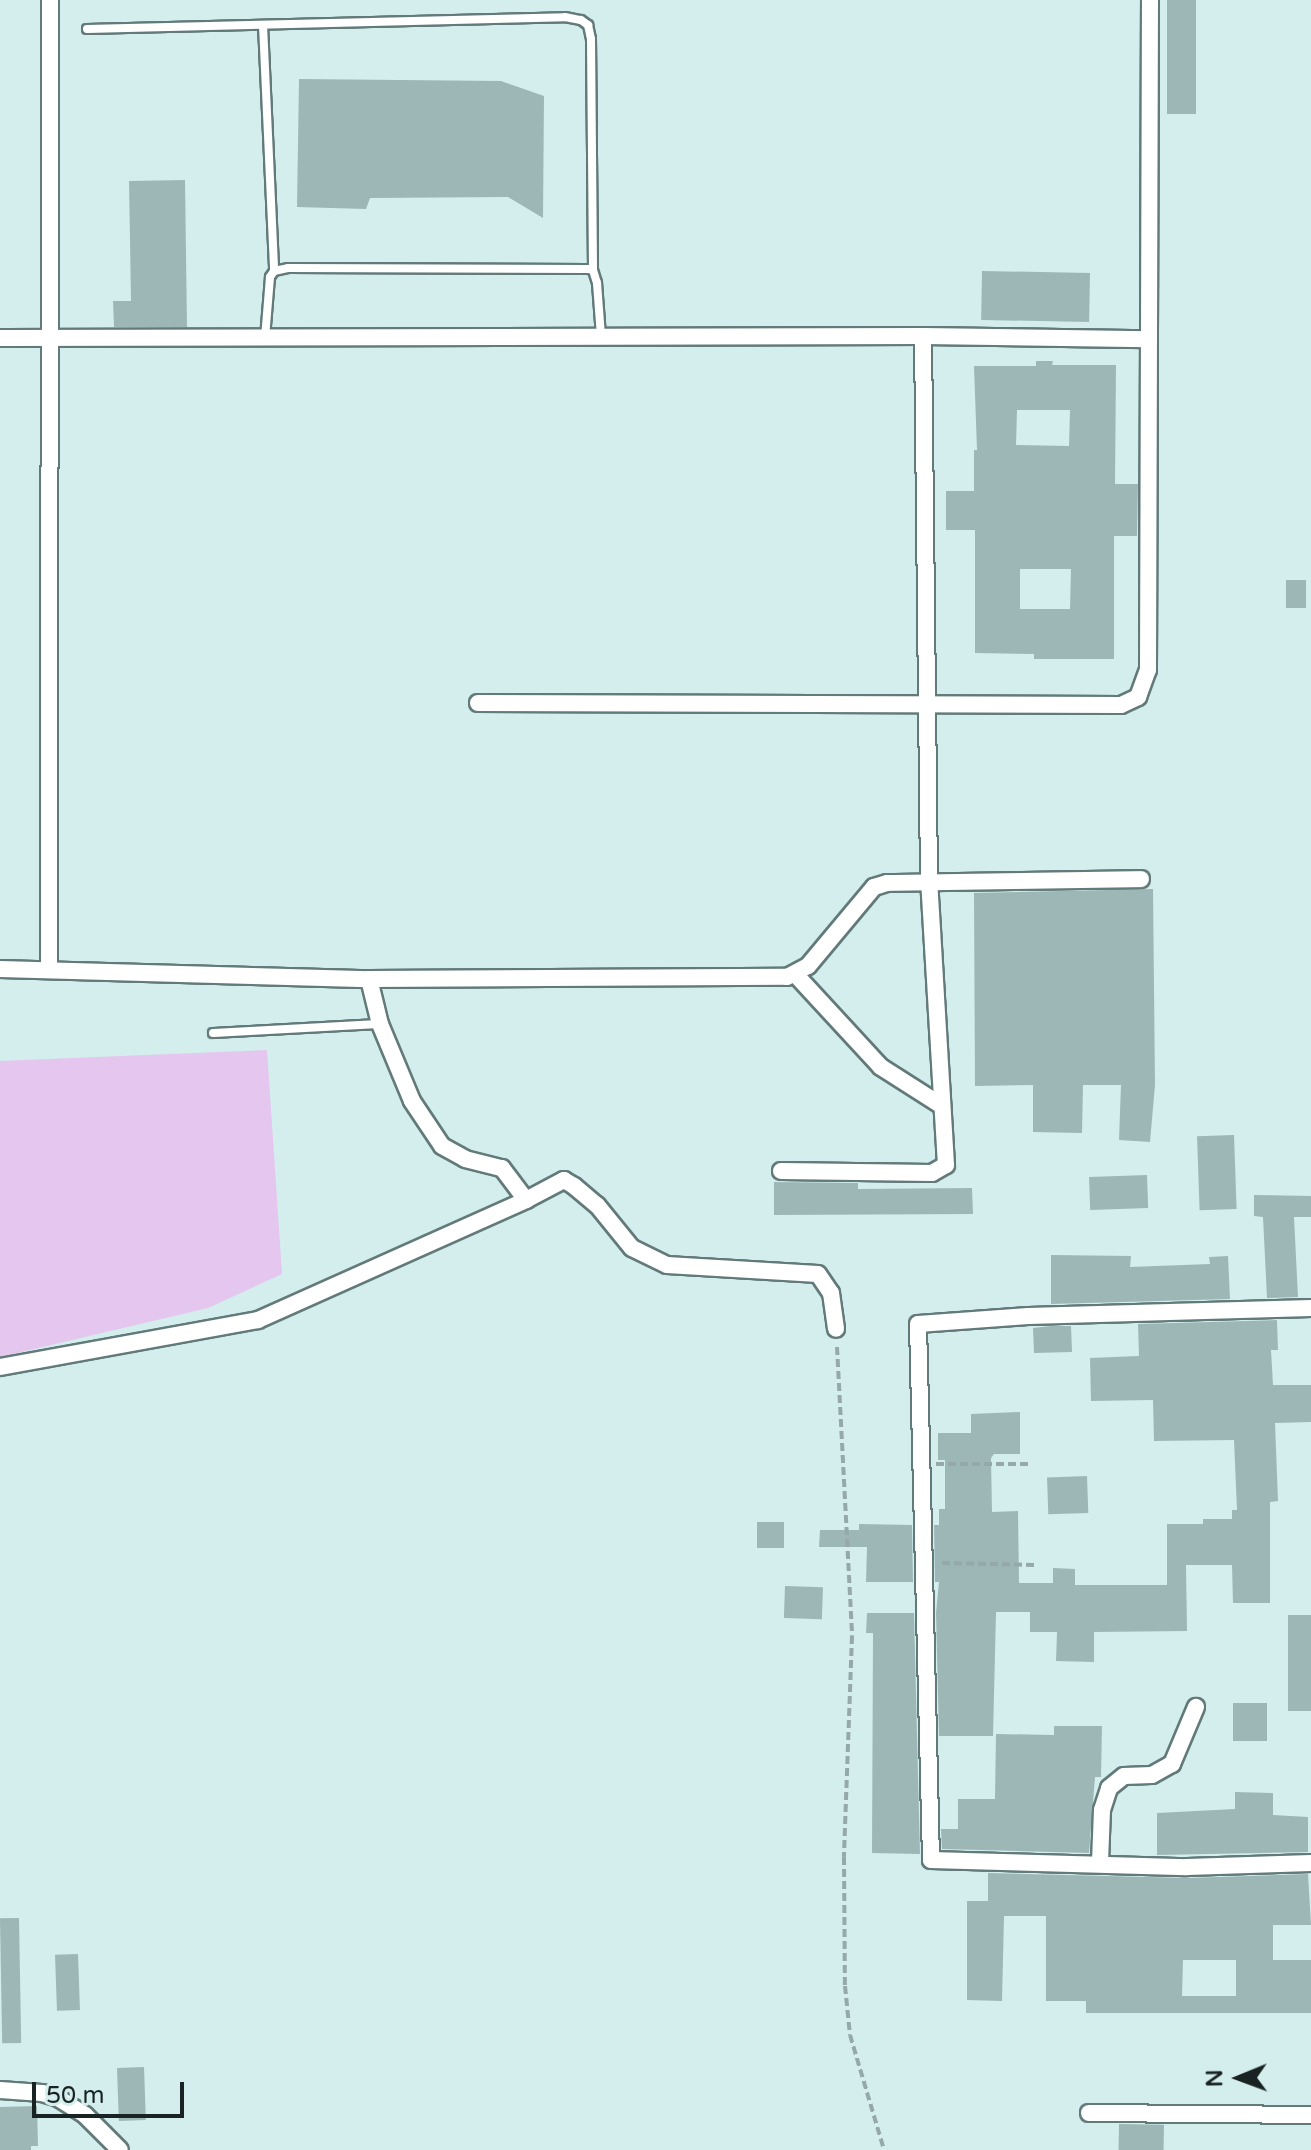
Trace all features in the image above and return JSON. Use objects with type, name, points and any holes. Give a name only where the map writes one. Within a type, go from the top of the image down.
[{"type":"street","points":[[49,969],[50,0]]},
{"type":"street","points":[[478,703],[1121,705],[1132,701],[1143,690],[1148,670],[1150,0]]},
{"type":"street","points":[[0,338],[923,336],[1149,339]]},
{"type":"street","points":[[781,1171],[940,1171],[946,1165],[929,881],[923,336]]},
{"type":"street","points":[[0,969],[193,977],[369,979],[796,975],[808,966],[874,887],[898,881],[1141,879]]},
{"type":"street","points":[[796,975],[881,1067],[942,1106]]},
{"type":"street","points":[[369,979],[380,1024],[412,1101],[431,1133],[455,1154],[502,1168],[526,1200]]},
{"type":"street","points":[[0,1367],[258,1320],[564,1180],[585,1193],[632,1248],[667,1265],[818,1274],[831,1293],[836,1329]]},
{"type":"street","points":[[1311,1308],[1028,1316],[921,1323],[931,1860],[1014,1865],[1100,1862],[1187,1867],[1311,1863]]},
{"type":"street","points":[[1100,1862],[1102,1810],[1109,1788],[1124,1776],[1157,1774],[1172,1764],[1196,1707]]},
{"type":"street","points":[[0,2090],[42,2093],[58,2098],[85,2115],[120,2150]]},
{"type":"street","points":[[1089,2113],[1311,2115]]},
{"type":"lane","points":[[87,29],[565,17],[588,25],[593,270],[601,337]]},
{"type":"lane","points":[[263,25],[274,271],[268,288],[265,339]]},
{"type":"lane","points":[[274,271],[288,268],[593,270]]},
{"type":"lane","points":[[213,1033],[380,1024]]},
{"type":"path","points":[[836,1329],[852,1636],[844,1857],[845,1986],[850,2035],[884,2150]]},
{"type":"path","points":[[922,1464],[1030,1464]]},
{"type":"path","points":[[924,1562],[1034,1565]]},
{"type":"shaded area","points":[[267,1050],[282,1274],[208,1308],[0,1357],[0,1061]]},
{"type":"building","points":[[1167,0],[1196,0],[1196,114],[1167,114]]},
{"type":"building","points":[[299,79],[501,81],[544,96],[543,218],[508,197],[370,198],[366,209],[297,207]]},
{"type":"building","points":[[185,180],[187,327],[114,327],[113,301],[131,301],[129,181]]},
{"type":"building","points":[[982,271],[1090,273],[1089,322],[981,320]]},
{"type":"building","points":[[1036,361],[1053,361],[1052,365],[1116,365],[1115,484],[1138,484],[1137,536],[1114,536],[1114,659],[1034,659],[1034,654],[975,653],[975,530],[946,530],[946,491],[974,491],[974,450],[977,450],[974,366],[1036,366]],"holes":[[[1017,410],[1070,410],[1069,446],[1016,445]],[[1020,569],[1071,569],[1070,609],[1020,609]]]},
{"type":"building","points":[[1286,580],[1306,580],[1306,608],[1286,608]]},
{"type":"building","points":[[1153,889],[1155,1085],[1150,1142],[1119,1140],[1121,1085],[1083,1085],[1082,1133],[1033,1132],[1033,1085],[975,1086],[974,893]]},
{"type":"building","points":[[1234,1135],[1237,1209],[1200,1210],[1197,1136]]},
{"type":"building","points":[[1147,1175],[1148,1208],[1090,1210],[1089,1177]]},
{"type":"building","points":[[774,1182],[858,1183],[858,1189],[972,1188],[973,1214],[774,1215]]},
{"type":"building","points":[[1254,1195],[1311,1196],[1311,1217],[1294,1217],[1298,1297],[1267,1298],[1263,1217],[1254,1216]]},
{"type":"building","points":[[1051,1255],[1131,1256],[1130,1267],[1210,1264],[1209,1257],[1228,1256],[1230,1299],[1051,1304]]},
{"type":"building","points":[[1277,1320],[1278,1350],[1271,1350],[1273,1385],[1311,1385],[1311,1422],[1275,1423],[1278,1501],[1270,1502],[1270,1603],[1233,1603],[1232,1565],[1186,1565],[1187,1631],[1094,1632],[1094,1662],[1056,1661],[1057,1632],[1030,1632],[1030,1612],[996,1612],[993,1736],[939,1736],[936,1613],[939,1582],[935,1582],[934,1525],[939,1525],[939,1509],[945,1509],[945,1460],[938,1460],[938,1433],[971,1433],[971,1414],[1020,1412],[1020,1454],[994,1454],[991,1458],[992,1512],[1018,1511],[1019,1583],[1053,1583],[1053,1568],[1075,1569],[1075,1585],[1167,1585],[1167,1524],[1203,1524],[1203,1519],[1232,1519],[1232,1510],[1237,1510],[1234,1440],[1154,1441],[1153,1400],[1091,1401],[1090,1358],[1139,1356],[1138,1324]]},
{"type":"building","points":[[1071,1326],[1072,1352],[1034,1353],[1033,1328]]},
{"type":"building","points":[[1087,1476],[1088,1513],[1048,1514],[1047,1477]]},
{"type":"building","points":[[757,1522],[784,1522],[784,1548],[757,1548]]},
{"type":"building","points":[[859,1524],[912,1525],[913,1582],[866,1582],[867,1547],[819,1547],[820,1530],[859,1530]]},
{"type":"building","points":[[785,1586],[823,1587],[822,1619],[784,1618]]},
{"type":"building","points":[[867,1613],[914,1613],[920,1854],[872,1853],[873,1633],[866,1633]]},
{"type":"building","points":[[1288,1615],[1311,1615],[1311,1711],[1288,1711]]},
{"type":"building","points":[[1233,1703],[1267,1703],[1267,1741],[1233,1741]]},
{"type":"building","points":[[1054,1726],[1102,1726],[1101,1777],[1095,1777],[1089,1853],[942,1849],[941,1829],[958,1829],[958,1799],[995,1799],[996,1734],[1054,1735]]},
{"type":"building","points":[[1235,1792],[1273,1793],[1273,1815],[1308,1817],[1308,1852],[1157,1855],[1157,1813],[1235,1809]]},
{"type":"building","points":[[988,1873],[1187,1878],[1308,1874],[1311,1925],[1273,1925],[1273,1960],[1311,1960],[1311,2013],[1086,2013],[1086,2001],[1046,2001],[1046,1916],[1004,1916],[1002,2001],[967,2000],[967,1901],[988,1901]],"holes":[[[1183,1960],[1236,1960],[1236,1996],[1182,1996]]]},
{"type":"building","points":[[0,1918],[19,1918],[21,2043],[2,2043]]},
{"type":"building","points":[[78,1954],[80,2010],[57,2011],[55,1955]]},
{"type":"building","points":[[144,2067],[146,2120],[119,2121],[117,2068]]},
{"type":"building","points":[[37,2106],[38,2146],[31,2146],[31,2150],[0,2150],[0,2107]]},
{"type":"building","points":[[1119,2124],[1164,2125],[1164,2150],[1119,2150]]}]
